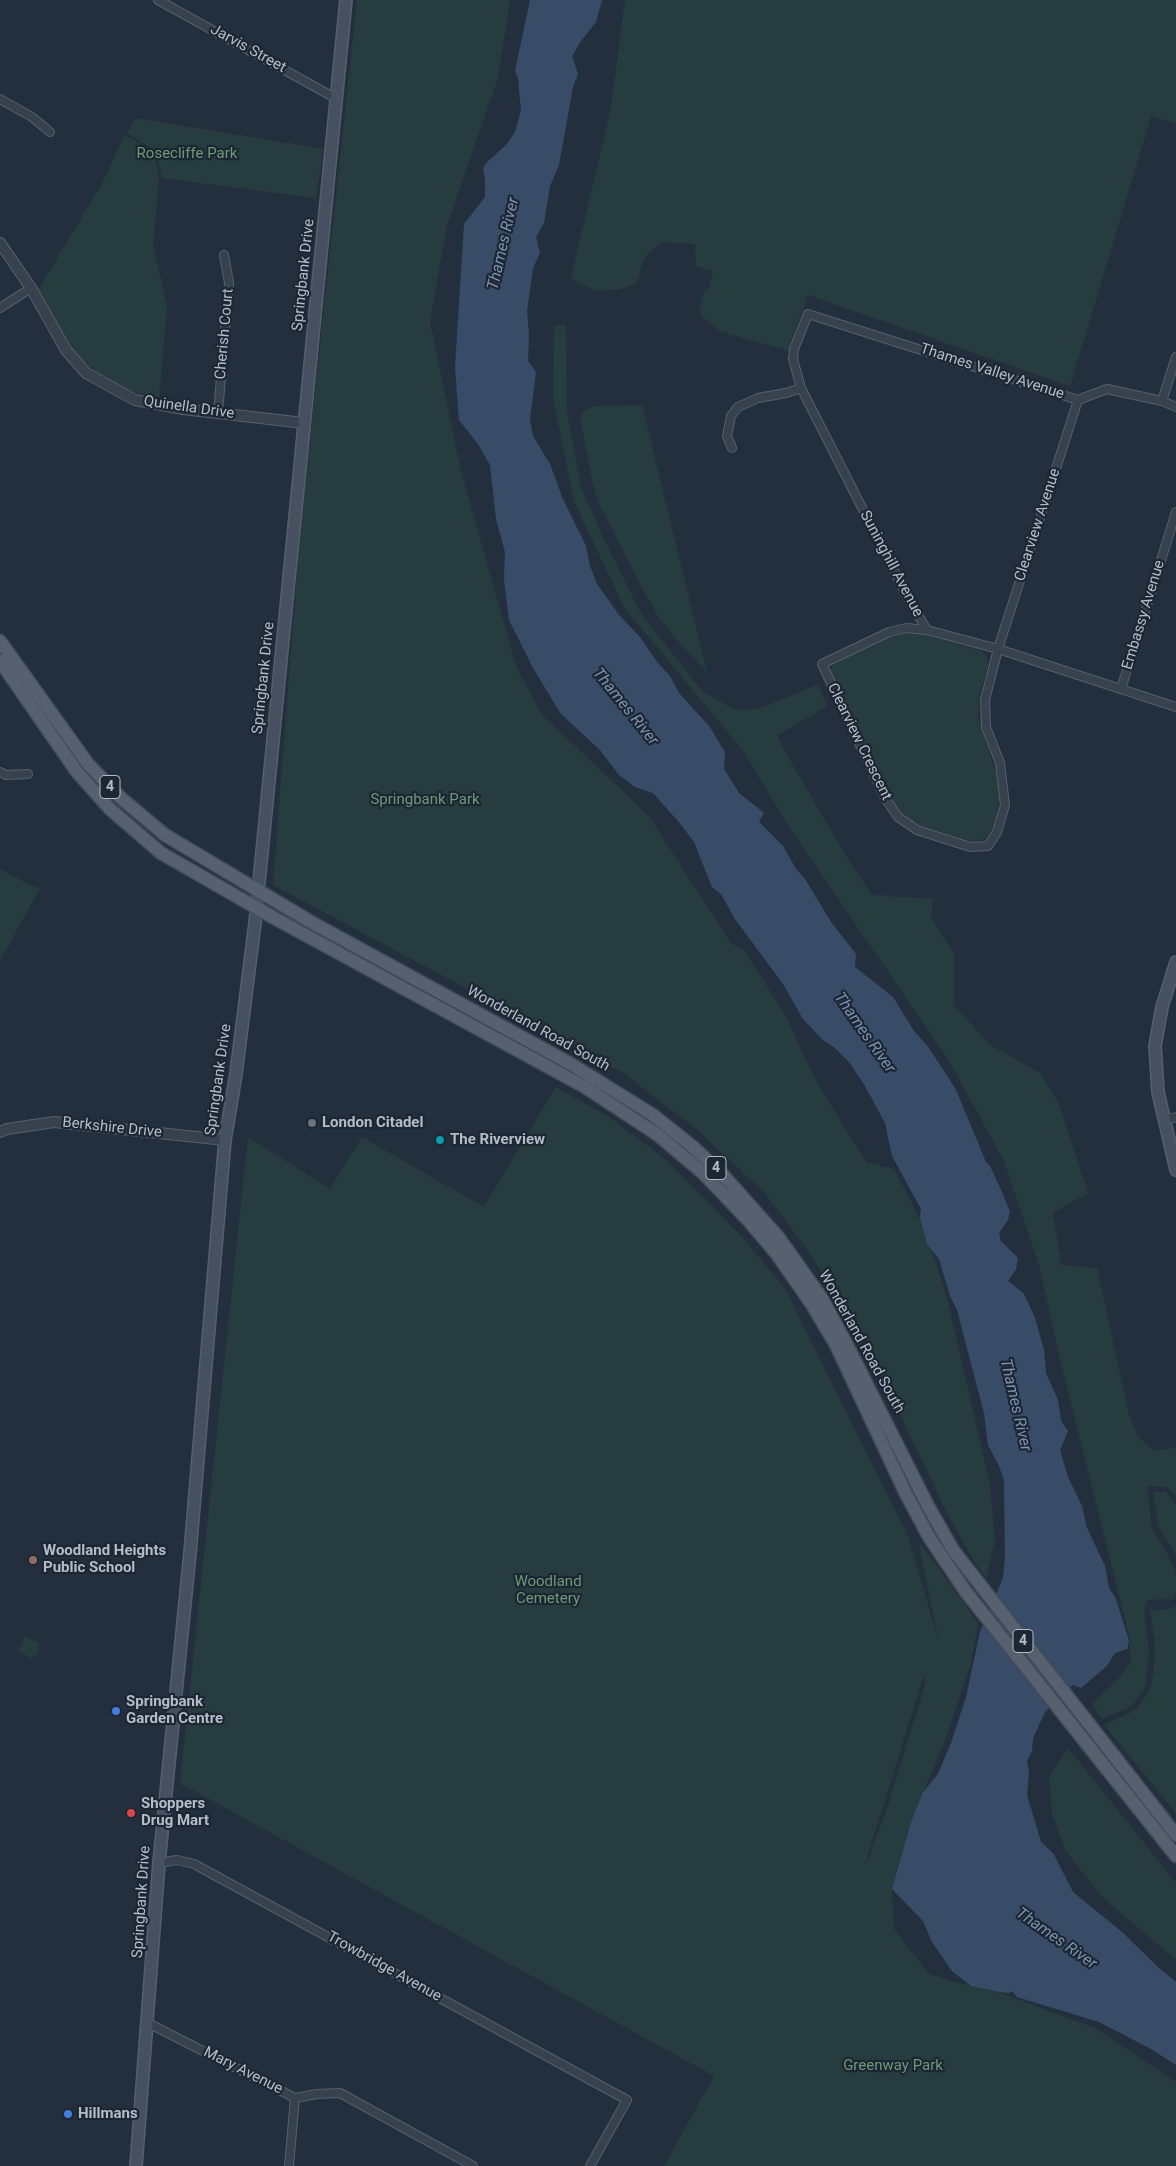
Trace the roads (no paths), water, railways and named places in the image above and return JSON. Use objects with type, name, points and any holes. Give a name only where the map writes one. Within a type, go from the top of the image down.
[{"type":"main road","name":"Springbank Drive","points":[[136,2166],[159,1863],[190,1553],[225,1140],[236,1074],[257,908],[346,0]]},
{"type":"main road","name":"Wonderland Road South","points":[[0,642],[84,759],[121,798],[165,835],[258,891],[506,1030],[571,1064],[653,1116],[693,1147],[723,1175],[780,1238],[822,1300],[849,1349],[928,1506],[948,1553]]},
{"type":"main road","name":"Wonderland Road South","points":[[0,661],[70,762],[110,809],[161,853],[257,908],[585,1087],[652,1131],[703,1173],[748,1220],[776,1253],[811,1302],[836,1345],[906,1494],[948,1553]]},
{"type":"main road","points":[[1176,962],[1162,1007],[1155,1046],[1158,1092],[1176,1170]]},
{"type":"main road","name":"4","points":[[948,1553],[1094,1731],[1176,1835]]},
{"type":"main road","points":[[948,1553],[993,1627],[1176,1856]]},
{"type":"street","name":"Jarvis Street","points":[[158,0],[336,99]]},
{"type":"street","points":[[0,99],[32,117],[50,132]]},
{"type":"street","name":"Quinella Drive","points":[[0,243],[31,288],[66,350],[86,373],[134,400],[218,413],[304,423]]},
{"type":"street","name":"Cherish Court","points":[[218,413],[229,283],[224,255]]},
{"type":"street","points":[[0,308],[31,288]]},
{"type":"street","name":"Suninghill Avenue","points":[[808,314],[794,349],[793,359],[800,388],[908,598],[927,630],[998,649],[1176,707]]},
{"type":"street","name":"Thames Valley Avenue","points":[[808,314],[1078,400],[1107,389],[1162,401],[1176,407]]},
{"type":"street","points":[[1162,401],[1176,357]]},
{"type":"street","points":[[732,448],[727,436],[730,416],[738,407],[758,398],[786,393],[800,388]]},
{"type":"street","name":"Clearview Avenue","points":[[998,649],[1078,400]]},
{"type":"street","name":"Embassy Avenue","points":[[1121,689],[1176,512]]},
{"type":"street","name":"Clearview Crescent","points":[[927,630],[906,628],[889,632],[822,664],[884,798],[898,817],[917,830],[970,847],[988,846],[996,832],[1005,805],[1000,763],[986,727],[985,700],[998,649]]},
{"type":"street","points":[[0,772],[6,775],[28,774]]},
{"type":"street","points":[[1164,1120],[1176,1117]]},
{"type":"street","name":"Berkshire Drive","points":[[0,1132],[7,1129],[63,1123],[225,1140]]},
{"type":"street","name":"Trowbridge Avenue","points":[[159,1863],[177,1860],[194,1864],[626,2100],[590,2166]]},
{"type":"street","name":"Mary Avenue","points":[[148,2023],[295,2098],[317,2094],[340,2093],[473,2166]]},
{"type":"street","points":[[289,2166],[295,2098]]},
{"type":"water","name":"Thames River","points":[[530,0],[602,0],[596,22],[572,56],[578,74],[573,87],[559,165],[550,186],[544,223],[536,237],[540,253],[533,268],[527,311],[529,335],[528,361],[536,372],[530,419],[533,436],[550,464],[562,497],[586,546],[590,566],[597,584],[619,615],[640,637],[657,662],[670,676],[679,693],[709,726],[725,752],[724,769],[739,793],[764,813],[759,822],[783,846],[831,922],[856,954],[855,967],[893,997],[914,1031],[926,1044],[948,1077],[956,1090],[986,1162],[990,1166],[1010,1212],[1008,1220],[999,1233],[1001,1241],[1018,1258],[1016,1269],[1008,1281],[1024,1294],[1035,1318],[1044,1350],[1046,1373],[1058,1400],[1061,1421],[1068,1431],[1060,1450],[1068,1477],[1082,1506],[1087,1528],[1105,1566],[1109,1588],[1116,1599],[1129,1641],[1127,1649],[1115,1653],[1107,1666],[1081,1688],[1073,1685],[1070,1687],[1045,1712],[1033,1738],[1032,1751],[1027,1761],[1029,1773],[1027,1795],[1041,1842],[1053,1853],[1073,1892],[1122,1932],[1176,1982],[1176,2065],[1151,2049],[1099,2022],[1017,1997],[1012,1991],[1009,1993],[999,1992],[971,1986],[952,1971],[932,1942],[923,1921],[892,1889],[911,1822],[923,1792],[938,1774],[951,1743],[966,1697],[980,1632],[1003,1578],[1005,1557],[1004,1480],[988,1445],[984,1413],[957,1310],[950,1296],[939,1259],[927,1244],[920,1217],[921,1209],[892,1156],[885,1123],[865,1086],[849,1062],[835,1048],[823,1040],[803,1019],[783,984],[735,919],[721,894],[712,887],[694,842],[678,821],[653,793],[635,787],[619,775],[600,750],[561,714],[533,668],[509,620],[504,579],[505,552],[496,519],[490,465],[478,444],[459,420],[455,367],[464,224],[485,197],[483,169],[486,163],[506,145],[515,132],[521,110],[518,78],[515,71]]},
{"type":"place","name":"London Citadel","points":[[312,1123]]},
{"type":"place","name":"The Riverview","points":[[440,1140]]},
{"type":"place","name":"Woodland Heights Public School","points":[[33,1560]]},
{"type":"place","name":"Springbank Garden Centre","points":[[116,1711]]},
{"type":"place","name":"Shoppers Drug Mart","points":[[131,1813]]},
{"type":"place","name":"Hillmans","points":[[68,2114]]},
{"type":"park label","name":"Rosecliffe Park","points":[[187,154]]},
{"type":"park label","name":"Springbank Park","points":[[425,800]]},
{"type":"park label","name":"Woodland Cemetery","points":[[548,1590]]},
{"type":"park label","name":"Greenway Park","points":[[893,2066]]}]
